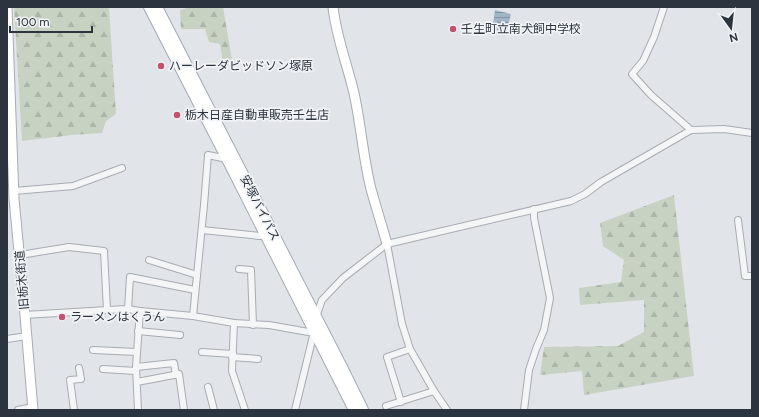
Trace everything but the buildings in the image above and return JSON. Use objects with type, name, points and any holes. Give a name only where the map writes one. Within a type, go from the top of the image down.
[{"type":"main road","name":"安塚バイパス","points":[[149,7],[354,410]]},
{"type":"main road","name":"安塚バイパス","points":[[157,7],[363,410]]},
{"type":"street","name":"旧栃木街道","points":[[7,7],[12,197],[20,255],[33,409]]},
{"type":"street","points":[[333,7],[336,25],[358,111],[371,188],[387,244],[402,324],[410,349],[434,391],[447,410]]},
{"type":"street","points":[[664,7],[654,37],[643,61],[632,74],[651,95],[691,130]]},
{"type":"street","points":[[295,410],[314,332],[316,316],[322,300],[343,278],[387,244],[574,199],[585,194],[601,182],[691,130],[724,129],[752,133]]},
{"type":"street","points":[[193,316],[208,155],[227,159]]},
{"type":"street","points":[[12,197],[73,186],[122,168]]},
{"type":"street","points":[[524,410],[529,370],[544,330],[550,298],[534,218],[534,209]]},
{"type":"street","points":[[738,220],[745,276],[752,276]]},
{"type":"street","points":[[202,230],[260,236]]},
{"type":"street","points":[[20,255],[69,247],[104,251],[107,310]]},
{"type":"street","points":[[149,260],[197,275]]},
{"type":"street","points":[[239,268],[251,270],[253,325]]},
{"type":"street","points":[[128,309],[130,277],[195,290]]},
{"type":"street","points":[[25,315],[128,309],[140,312],[193,316],[234,323],[269,325],[314,332]]},
{"type":"street","points":[[138,410],[136,369],[140,312]]},
{"type":"street","points":[[234,323],[232,371],[245,410]]},
{"type":"street","points":[[138,331],[180,335]]},
{"type":"street","points":[[7,339],[27,336]]},
{"type":"street","points":[[401,402],[387,357],[410,349]]},
{"type":"street","points":[[94,350],[137,352]]},
{"type":"street","points":[[202,352],[258,359]]},
{"type":"street","points":[[103,369],[136,369],[174,363],[176,375]]},
{"type":"street","points":[[74,410],[70,380],[81,379],[79,368]]},
{"type":"street","points":[[136,382],[179,374],[184,410]]},
{"type":"street","points":[[208,387],[214,410]]},
{"type":"street","points":[[386,406],[434,391]]},
{"type":"street","points":[[18,410],[33,409]]},
{"type":"green space","points":[[14,7],[109,7],[116,114],[106,121],[102,133],[22,141]]},
{"type":"green space","points":[[190,7],[223,7],[232,60],[223,63],[220,44],[209,42],[205,29],[181,29],[180,10]]},
{"type":"green space","points":[[674,195],[694,376],[584,395],[582,371],[540,375],[544,347],[618,346],[644,332],[644,300],[580,305],[579,288],[621,282],[624,260],[603,246],[600,223]]},
{"type":"water","points":[[495,10],[511,14],[506,34],[492,31]]},
{"type":"place","name":"壬生町立南犬飼中学校","points":[[453,29]]},
{"type":"place","name":"ハーレーダビッドソン塚原","points":[[161,66]]},
{"type":"place","name":"栃木日産自動車販売壬生店","points":[[177,115]]},
{"type":"place","name":"ラーメンはくうん","points":[[62,317]]}]
